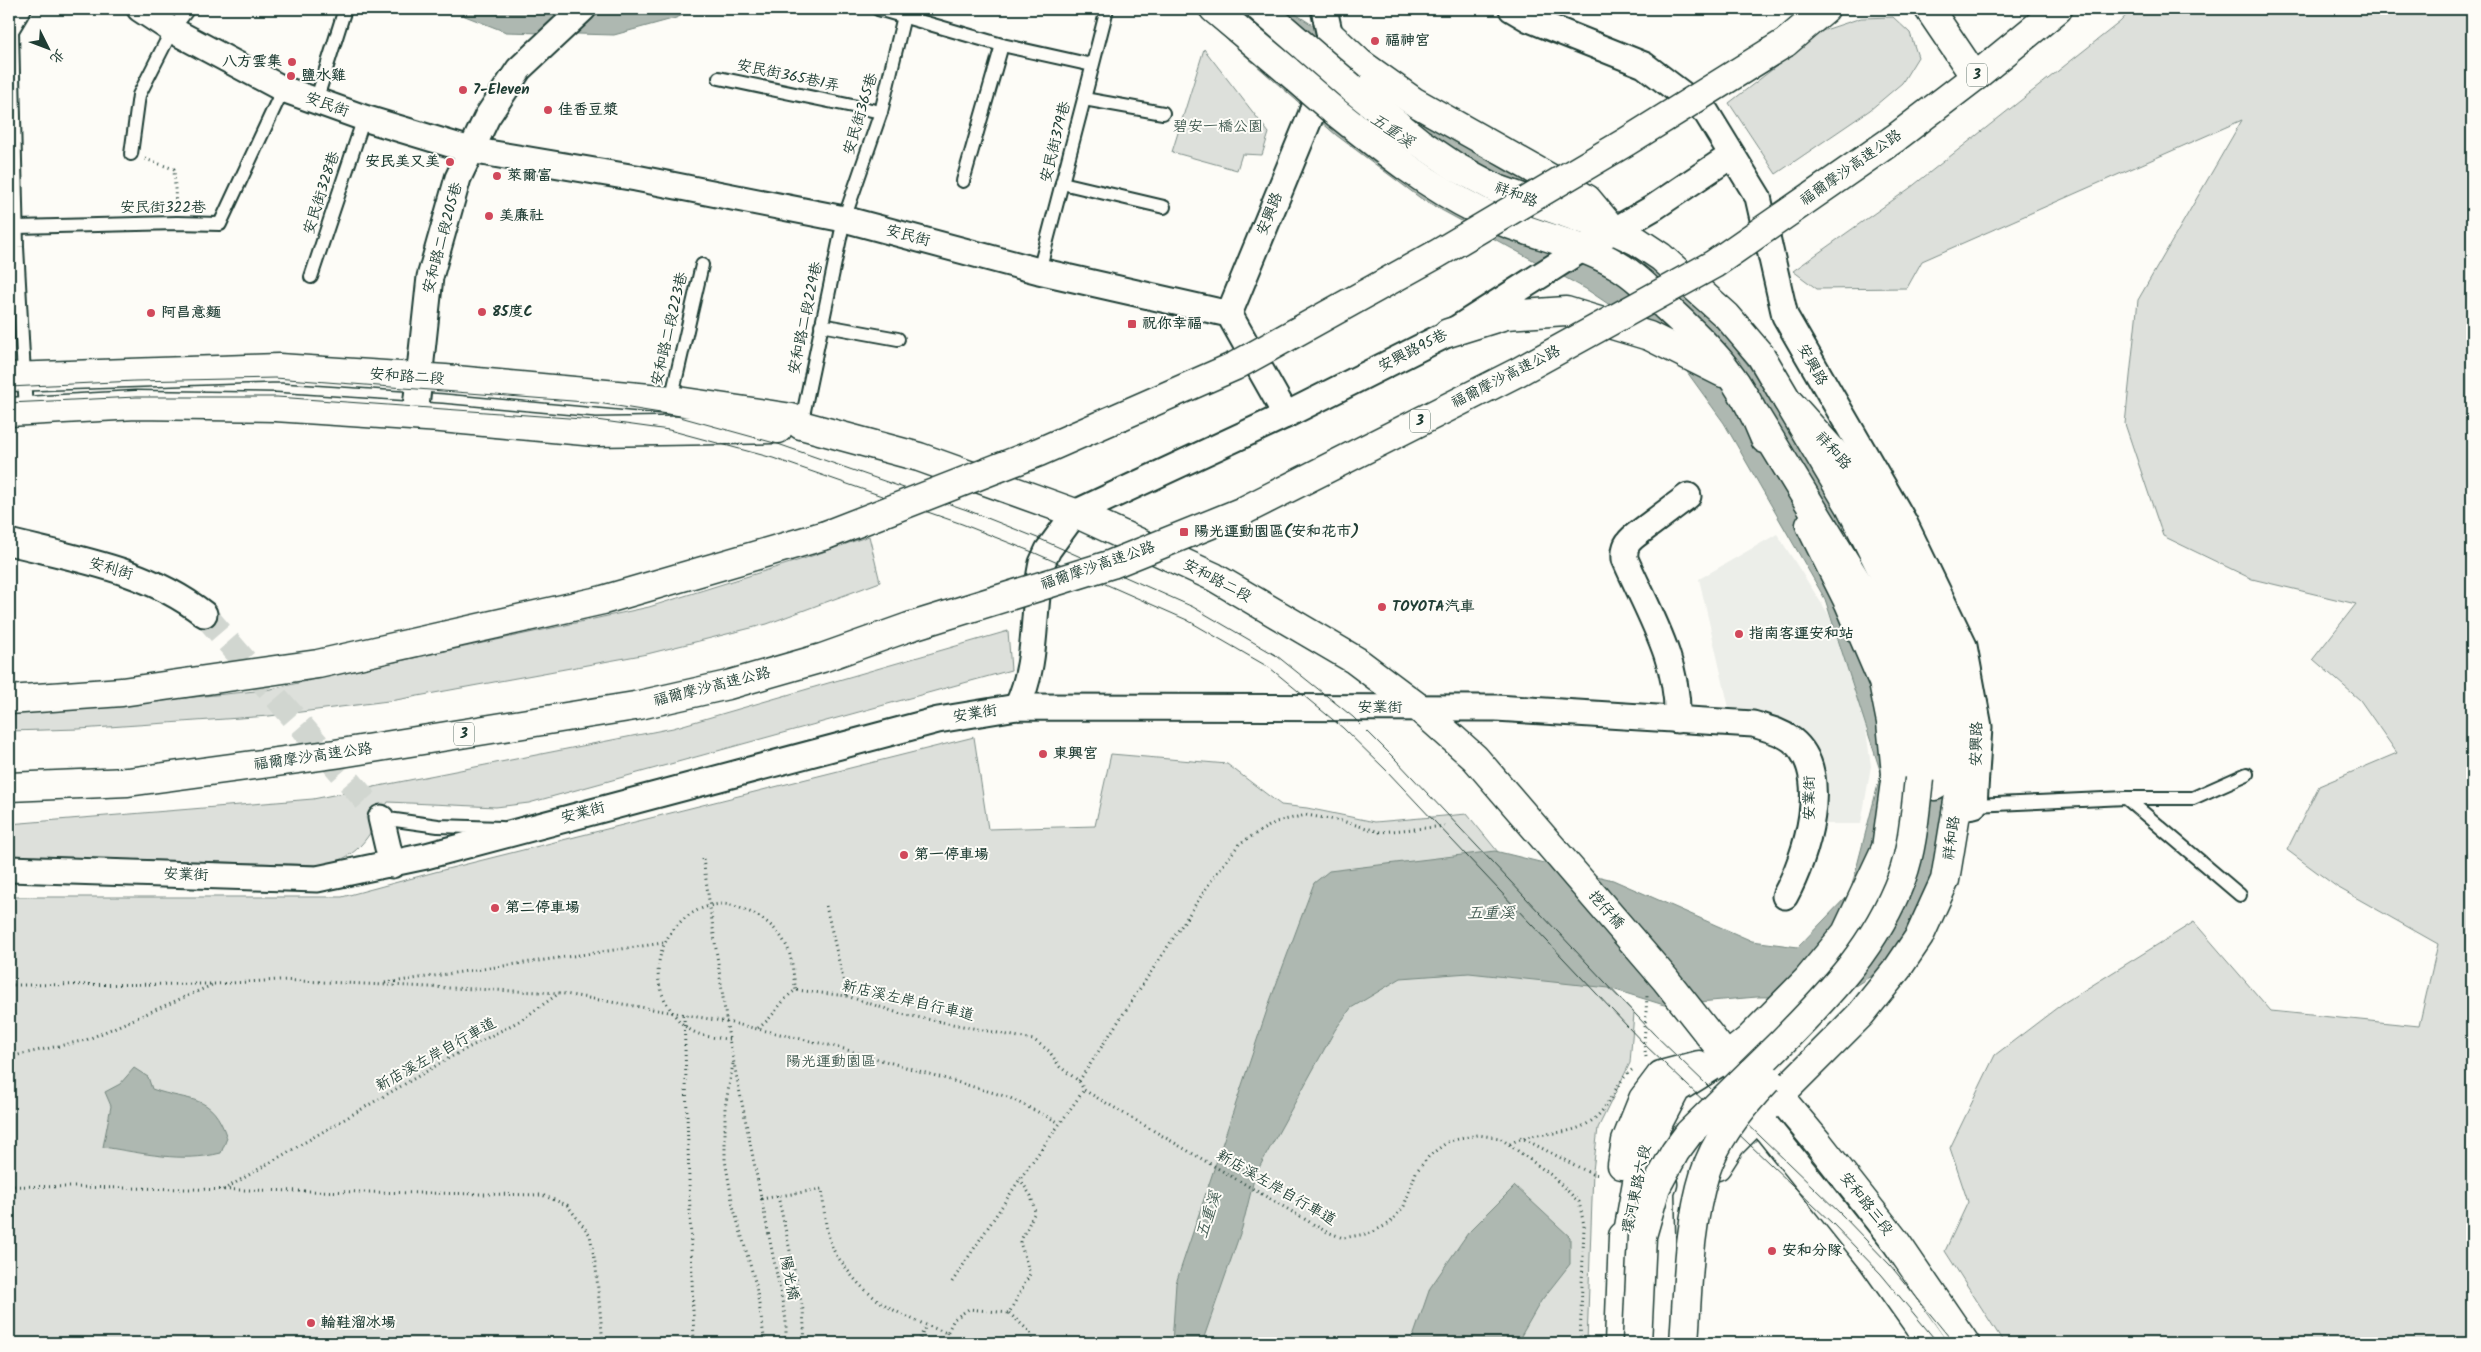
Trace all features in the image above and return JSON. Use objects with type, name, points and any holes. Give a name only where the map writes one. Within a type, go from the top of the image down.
[{"type":"main road","name":"祥和路","points":[[1214,9],[1401,165],[1442,192],[1482,213],[1546,236],[1617,265],[1638,280],[1701,339],[1735,378],[1756,416],[1778,471],[1811,526],[1845,594],[1883,682],[1891,722],[1896,774],[1886,848],[1865,897],[1846,933],[1777,1011],[1727,1057]]},
{"type":"main road","name":"祥和路","points":[[1261,9],[1362,97],[1419,142],[1456,167],[1497,189],[1614,230],[1661,257],[1727,316],[1761,356],[1786,400],[1857,478],[1937,634],[1962,716],[1965,759],[1965,806],[1952,848],[1945,880],[1919,937],[1898,968],[1861,1014],[1780,1096]]},
{"type":"main road","points":[[9,700],[122,692],[318,664],[603,600],[826,535],[1039,452],[1235,366],[1437,254],[1626,142],[1785,43],[1826,9]]},
{"type":"main road","points":[[1929,9],[1975,77]]},
{"type":"main road","name":"福爾摩沙高速公路","points":[[9,787],[128,782],[334,754],[635,706],[728,685],[822,658],[909,627],[1112,564],[1241,512],[1518,372],[1714,264],[1894,139],[1975,77],[2058,9]]},
{"type":"main road","points":[[1331,41],[1413,101],[1587,199],[1614,230]]},
{"type":"main road","points":[[1448,334],[1506,316],[1566,311],[1650,336],[1735,378]]},
{"type":"main road","name":"安和路二段","points":[[16,377],[279,368],[418,377],[671,400],[792,418],[801,425],[919,456],[1075,513],[1214,577],[1355,660],[1419,708],[1466,750],[1502,789]]},
{"type":"main road","points":[[1637,1343],[1642,1236],[1656,1187],[1675,1152],[1689,1133],[1816,1008],[1847,974],[1867,946],[1902,876],[1942,719],[1929,670],[1917,640],[1850,506],[1786,400]]},
{"type":"main road","name":"安和路二段","points":[[17,412],[136,405],[275,407],[415,416],[594,432],[790,429],[801,425]]},
{"type":"main road","points":[[1684,1343],[1693,1228],[1705,1172],[1735,1117],[1757,1091],[1832,1014],[1872,967],[1896,929],[1915,886],[1929,832],[1927,783],[1918,720],[1894,652],[1864,593],[1756,416]]},
{"type":"main road","name":"挖仔橋","points":[[1502,789],[1707,1032]]},
{"type":"main road","points":[[1777,1011],[1821,1054]]},
{"type":"main road","name":"安和路三段","points":[[1707,1032],[1748,1084],[1758,1117],[1873,1261],[1931,1343]]},
{"type":"main road","name":"環河東路六段","points":[[1624,1255],[1644,1143],[1655,1129],[1676,1089],[1727,1057]]},
{"type":"main road","name":"環河東路六段","points":[[1619,1343],[1624,1255],[1622,1166],[1626,1141],[1643,1099],[1661,1075],[1727,1057]]},
{"type":"main road","points":[[1643,1343],[1654,1292],[1660,1192],[1675,1155],[1748,1084],[1780,1096],[1731,1144],[1705,1184],[1700,1210],[1688,1343]]},
{"type":"main road","name":"安和路三段","points":[[1780,1096],[1896,1242],[1965,1343]]},
{"type":"main road","points":[[1655,1129],[1650,1172],[1654,1292],[1658,1343]]},
{"type":"main road","points":[[1826,1202],[1849,1183]]},
{"type":"street","name":"安民街","points":[[140,9],[172,30],[283,89],[364,118],[470,150],[636,178],[844,219],[1039,271],[1229,314]]},
{"type":"street","points":[[470,150],[487,117],[519,69],[583,9]]},
{"type":"street","points":[[1324,9],[1331,41]]},
{"type":"street","name":"安興路","points":[[1512,9],[1529,19],[1644,65],[1706,112],[1758,197],[1786,316],[1818,376],[1904,522],[1964,646],[1979,727],[1965,806]]},
{"type":"street","name":"安興路","points":[[1229,314],[1311,115],[1331,41]]},
{"type":"street","name":"安和路二段205巷","points":[[415,416],[430,277],[451,200],[470,150]]},
{"type":"street","name":"安興路95巷","points":[[1075,513],[1286,415],[1448,334],[1614,230],[1653,208],[1732,155]]},
{"type":"street","points":[[1229,314],[1286,415]]},
{"type":"street","points":[[1677,720],[1678,704],[1673,674],[1650,610],[1625,559],[1624,550],[1636,535],[1688,496]]},
{"type":"street","points":[[1017,707],[1025,690],[1031,667],[1042,563],[1048,550],[1075,513]]},
{"type":"street","name":"安利街","points":[[9,542],[128,573],[157,584],[186,600],[204,614]]},
{"type":"street","name":"安業街","points":[[9,869],[317,879],[392,864],[938,720],[1017,707],[1496,708],[1753,724],[1775,730],[1792,740],[1802,751],[1809,766],[1813,784],[1813,809],[1802,857],[1795,878],[1785,896]]},
{"type":"street","points":[[381,818],[392,864]]},
{"type":"lane","points":[[17,412],[13,247],[17,227],[10,31],[25,9]]},
{"type":"lane","points":[[131,154],[138,95],[172,30],[188,9]]},
{"type":"lane","points":[[316,100],[345,9]]},
{"type":"lane","points":[[878,9],[1002,46],[1092,65]]},
{"type":"lane","points":[[1084,98],[1107,9]]},
{"type":"lane","name":"安民街365巷","points":[[844,219],[881,112],[904,16]]},
{"type":"lane","points":[[963,181],[1002,46]]},
{"type":"lane","name":"安民街365巷1弄","points":[[719,78],[881,112]]},
{"type":"lane","name":"安民街322巷","points":[[17,227],[177,223],[220,224],[283,89]]},
{"type":"lane","name":"安民街379巷","points":[[1039,271],[1084,98],[1162,113]]},
{"type":"lane","name":"安民街328巷","points":[[311,277],[364,118]]},
{"type":"lane","points":[[1062,183],[1164,207]]},
{"type":"lane","name":"安和路二段229巷","points":[[801,425],[844,219]]},
{"type":"lane","name":"安和路二段223巷","points":[[671,400],[702,265]]},
{"type":"lane","points":[[821,325],[898,339]]},
{"type":"lane","points":[[1965,806],[2126,798],[2193,798],[2247,774]]},
{"type":"lane","points":[[2126,798],[2240,895]]},
{"type":"lane","points":[[381,818],[438,826],[524,829]]},
{"type":"path","points":[[131,154],[174,169],[177,223]]},
{"type":"path","points":[[1079,1081],[1213,878],[1240,843],[1276,822],[1306,816],[1342,822],[1380,832],[1447,826]]},
{"type":"path","name":"陽光橋","points":[[703,859],[729,1039],[786,1320],[786,1343]]},
{"type":"path","points":[[729,1039],[695,1034],[672,1013],[664,999],[658,981],[658,961],[663,943],[680,924],[699,910],[724,904],[743,909],[762,918],[779,933],[788,950],[796,990],[785,996],[767,1022],[758,1028]]},
{"type":"path","points":[[826,906],[847,996]]},
{"type":"path","points":[[377,984],[663,943]]},
{"type":"path","points":[[9,984],[215,984],[278,980],[559,993],[758,1028],[837,1047],[1008,1097],[1060,1122]]},
{"type":"path","points":[[9,1057],[86,1040],[215,984]]},
{"type":"path","name":"新店溪左岸自行車道","points":[[796,990],[847,996],[901,1014],[1034,1040],[1049,1051],[1060,1067],[1079,1081],[1084,1090],[1325,1231],[1344,1238],[1371,1233],[1390,1223],[1404,1206],[1416,1172],[1430,1154],[1450,1141],[1478,1135],[1500,1138],[1551,1175],[1579,1202],[1584,1225],[1580,1343]]},
{"type":"path","name":"新店溪左岸自行車道","points":[[222,1191],[451,1057],[521,1020],[559,993]]},
{"type":"path","points":[[1640,1064],[1646,1060],[1644,1044],[1647,994]]},
{"type":"path","points":[[684,1015],[694,1343]]},
{"type":"path","points":[[734,1062],[725,1108],[726,1160],[733,1206],[756,1285],[765,1343]]},
{"type":"path","points":[[1510,1144],[1520,1138],[1564,1133],[1594,1119],[1629,1072],[1635,1068]]},
{"type":"path","points":[[952,1282],[1020,1179],[1084,1090]]},
{"type":"path","points":[[1520,1138],[1592,1174],[1601,1175]]},
{"type":"path","points":[[1009,1313],[1030,1274],[1020,1242],[1035,1212],[1031,1196],[1020,1179]]},
{"type":"path","points":[[9,1186],[542,1195],[568,1205],[590,1235],[596,1268],[603,1343]]},
{"type":"path","points":[[762,1198],[822,1189],[825,1222],[834,1250],[856,1282],[875,1300],[898,1314],[947,1333]]},
{"type":"path","points":[[778,1196],[803,1310],[805,1343]]},
{"type":"path","points":[[943,1343],[954,1319],[969,1309],[1009,1313],[1031,1333],[1033,1343]]},
{"type":"path","points":[[918,1343],[926,1325]]},
{"type":"shaded area","points":[[1777,534],[1829,615],[1864,716],[1871,766],[1861,824],[1823,824],[1824,779],[1820,762],[1730,712],[1699,579]]},
{"type":"green space","points":[[2132,9],[2472,9],[2472,1343],[2004,1343],[1945,1251],[1968,1202],[1950,1148],[1995,1055],[2062,1004],[2194,922],[2271,1011],[2419,1026],[2438,944],[2337,887],[2287,850],[2319,786],[2397,753],[2360,700],[2313,659],[2356,604],[2252,579],[2163,536],[2125,424],[2138,300],[2242,120],[1922,261],[1907,288],[1817,289],[1793,271],[1910,188],[2120,22]]},
{"type":"green space","points":[[1893,17],[1910,33],[1918,57],[1902,83],[1870,110],[1776,174],[1729,103],[1822,31],[1861,18]]},
{"type":"green space","name":"碧安一橋公園","points":[[1204,49],[1269,133],[1262,155],[1242,154],[1237,170],[1172,152]]},
{"type":"green space","points":[[869,536],[880,582],[767,624],[647,654],[396,700],[269,716],[79,729],[9,731],[9,710],[174,699],[266,690],[649,607],[803,559]]},
{"type":"green space","points":[[1008,631],[1011,670],[529,803],[496,807],[388,802],[364,842],[356,850],[348,856],[324,865],[9,856],[9,824],[313,799],[673,728]]},
{"type":"green space","name":"陽光運動園區","points":[[974,737],[988,829],[1095,826],[1111,754],[1227,764],[1281,805],[1307,808],[1375,822],[1467,814],[1609,988],[1634,1013],[1630,1063],[1598,1128],[1593,1171],[1587,1343],[9,1343],[9,897],[342,897]]},
{"type":"water","points":[[454,9],[697,9],[676,18],[614,35],[506,32],[465,16]]},
{"type":"water","name":"五重溪","points":[[1192,9],[1288,9],[1314,26],[1430,125],[1506,171],[1659,252],[1751,369],[1922,640],[1961,787],[1946,881],[1887,966],[1839,996],[1757,997],[1664,1005],[1609,988],[1469,973],[1401,978],[1351,1008],[1335,1030],[1255,1175],[1242,1228],[1202,1343],[1172,1343],[1176,1283],[1270,1001],[1314,883],[1329,871],[1495,851],[1613,880],[1752,941],[1798,947],[1850,893],[1881,773],[1825,599],[1724,423],[1666,343],[1586,289],[1423,200],[1336,135]]},
{"type":"water","points":[[134,1068],[148,1077],[152,1089],[207,1106],[221,1123],[227,1138],[221,1153],[206,1156],[177,1157],[103,1147],[111,1106],[105,1092],[120,1084]]},
{"type":"water","points":[[1515,1186],[1570,1237],[1570,1264],[1541,1301],[1517,1343],[1411,1343],[1430,1288],[1468,1233]]},
{"type":"tunnel","points":[[204,614],[381,818]]},
{"type":"tram line","points":[[9,387],[135,381],[275,378],[598,403],[673,415],[778,444],[967,510],[1040,539],[1193,607],[1277,656],[1353,717],[1396,760],[1653,1033],[1842,1215],[1890,1265],[1954,1343]]},
{"type":"tram line","points":[[9,403],[136,397],[277,397],[596,420],[669,430],[773,458],[962,524],[1035,553],[1187,620],[1270,668],[1343,728],[1386,770],[1644,1044],[1833,1224],[1881,1274],[1938,1343]]},
{"type":"place","name":"福神宮","points":[[1375,41]]},
{"type":"place","name":"八方雲集","points":[[292,62]]},
{"type":"place","name":"鹽水雞","points":[[291,76]]},
{"type":"place","name":"7-Eleven","points":[[463,90]]},
{"type":"place","name":"佳香豆漿","points":[[548,110]]},
{"type":"place","name":"安民美又美","points":[[450,162]]},
{"type":"place","name":"萊爾富","points":[[497,176]]},
{"type":"place","name":"美廉社","points":[[489,216]]},
{"type":"place","name":"85度C","points":[[482,312]]},
{"type":"place","name":"阿昌意麵","points":[[151,313]]},
{"type":"place","name":"祝你幸福","points":[[1132,324]]},
{"type":"place","name":"陽光運動園區(安和花市)","points":[[1184,532]]},
{"type":"place","name":"TOYOTA汽車","points":[[1382,607]]},
{"type":"place","name":"指南客運安和站","points":[[1739,634]]},
{"type":"place","name":"東興宮","points":[[1043,754]]},
{"type":"place","name":"第一停車場","points":[[904,855]]},
{"type":"place","name":"第二停車場","points":[[495,908]]},
{"type":"place","name":"安和分隊","points":[[1772,1251]]},
{"type":"place","name":"輪鞋溜冰場","points":[[311,1323]]}]
